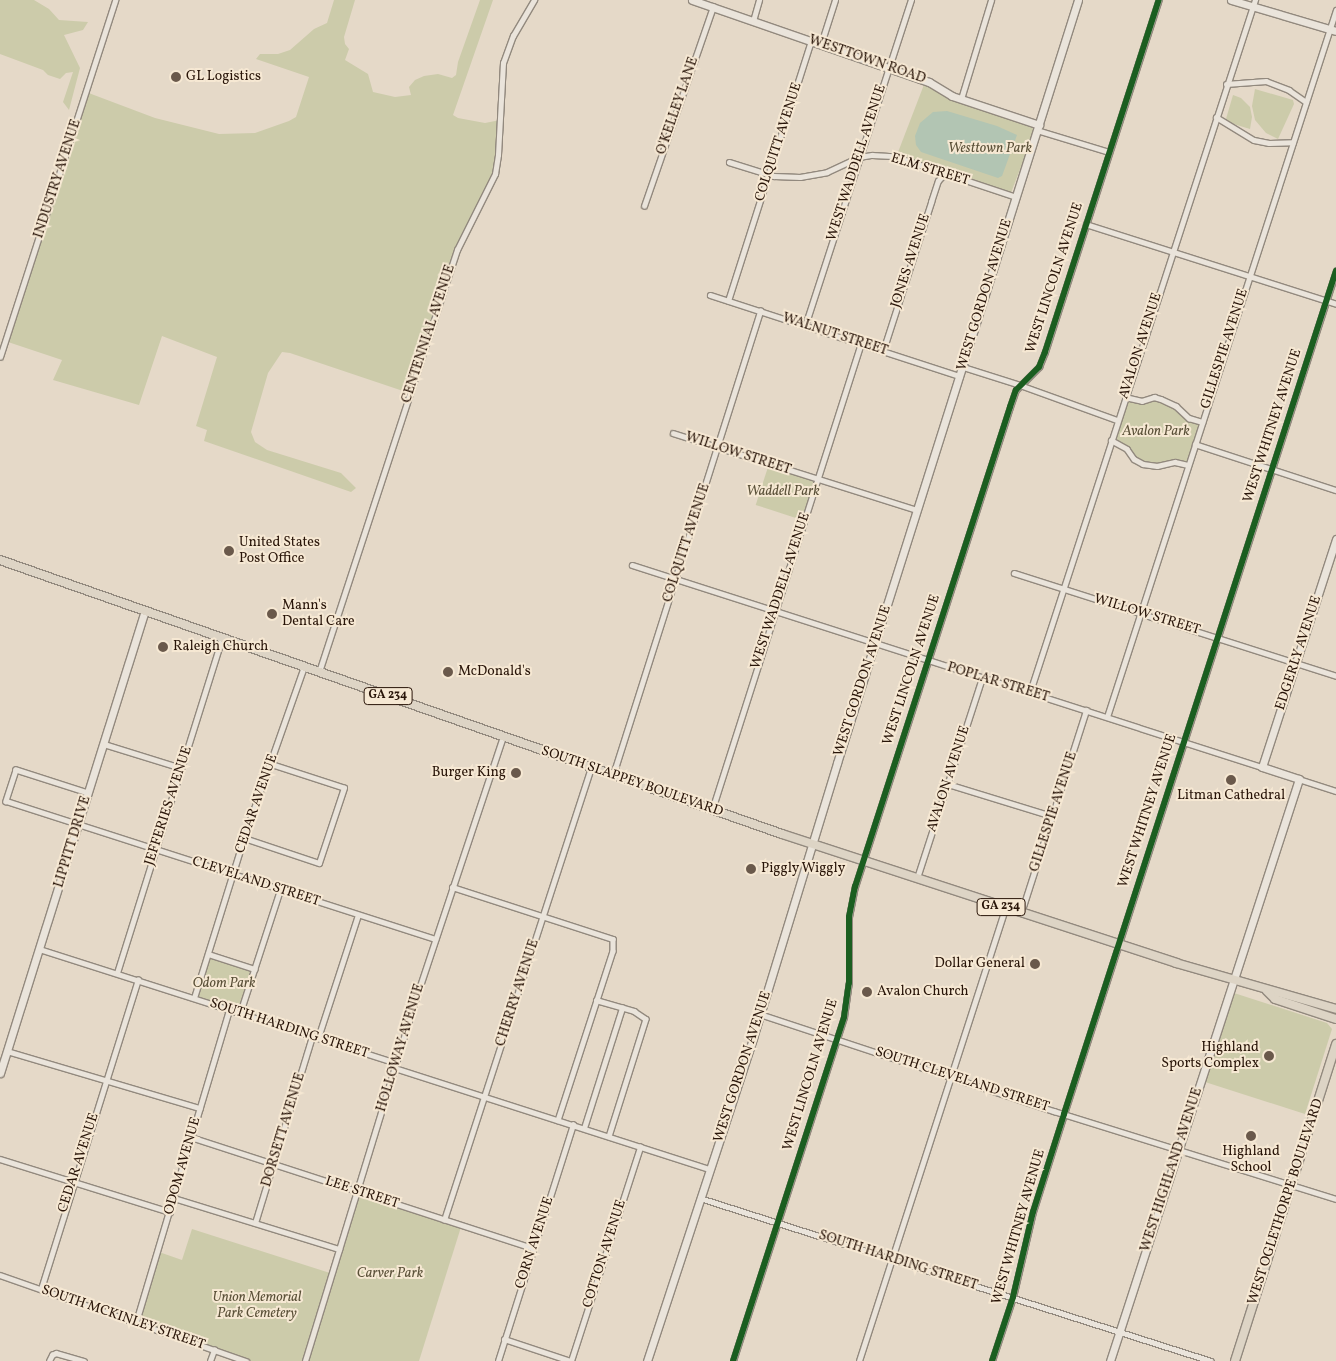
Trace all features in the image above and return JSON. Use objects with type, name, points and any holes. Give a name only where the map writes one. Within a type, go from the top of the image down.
[{"type":"main road","name":"SOUTH SLAPPEY BOULEVARD","points":[[0,560],[916,880],[1267,991],[1278,990],[1334,1009]]},
{"type":"main road","name":"SOUTH SLAPPEY BOULEVARD","points":[[1267,991],[1276,999],[1336,1019]]},
{"type":"main road","name":"WEST OGLETHORPE BOULEVARD","points":[[1235,1361],[1336,1044]]},
{"type":"street","name":"INDUSTRY AVENUE","points":[[0,357],[115,0]]},
{"type":"street","name":"CENTENNIAL AVENUE","points":[[319,672],[457,250],[495,174],[498,155],[503,63],[513,36],[534,0]]},
{"type":"street","name":"WESTTOWN ROAD","points":[[692,0],[929,82],[961,99],[1038,128]]},
{"type":"street","points":[[753,21],[759,0]]},
{"type":"street","points":[[821,44],[836,0]]},
{"type":"street","name":"WEST WADDELL AVENUE","points":[[805,326],[911,0]]},
{"type":"street","points":[[961,99],[991,0]]},
{"type":"street","name":"WEST GORDON AVENUE","points":[[647,1361],[760,1014],[874,645],[1078,0]]},
{"type":"street","name":"WEST LINCOLN AVENUE","points":[[733,1361],[848,999],[850,982],[849,917],[864,862],[1013,398],[1020,385],[1039,367],[1045,352],[1159,0]]},
{"type":"street","points":[[1232,0],[1254,3],[1333,30]]},
{"type":"street","name":"AVALON AVENUE","points":[[1030,692],[1226,84],[1254,3]]},
{"type":"street","name":"O'KELLEY LANE","points":[[644,206],[713,7]]},
{"type":"street","name":"GILLESPIE AVENUE","points":[[1107,717],[1248,276],[1306,102],[1333,30],[1336,10]]},
{"type":"street","name":"COLQUITT AVENUE","points":[[728,301],[811,41]]},
{"type":"street","points":[[1226,84],[1266,81],[1289,90],[1306,102]]},
{"type":"street","points":[[1216,117],[1254,140],[1269,143],[1293,142]]},
{"type":"street","points":[[1038,128],[1109,152]]},
{"type":"street","name":"ELM STREET","points":[[729,162],[780,177],[815,176],[859,157],[872,155],[892,156],[1016,197]]},
{"type":"street","name":"JONES AVENUE","points":[[882,351],[938,181],[945,172]]},
{"type":"street","points":[[1086,224],[1336,304]]},
{"type":"street","name":"WEST WHITNEY AVENUE","points":[[992,1361],[1013,1297],[1034,1212],[1064,1114],[1336,271]]},
{"type":"street","name":"WALNUT STREET","points":[[710,295],[960,376]]},
{"type":"street","name":"COLQUITT AVENUE","points":[[613,775],[760,311]]},
{"type":"street","name":"WEST WADDELL AVENUE","points":[[712,810],[860,344]]},
{"type":"street","points":[[963,367],[1020,385],[1117,420]]},
{"type":"street","points":[[1125,396],[1142,401],[1154,397],[1161,399],[1176,406],[1189,418],[1202,422]]},
{"type":"street","name":"WILLOW STREET","points":[[673,433],[817,480],[918,510]]},
{"type":"street","points":[[1111,440],[1127,449],[1134,459],[1143,464],[1157,466],[1175,462],[1188,464]]},
{"type":"street","points":[[1195,444],[1336,490]]},
{"type":"street","name":"EDGERLY AVENUE","points":[[1262,767],[1336,539]]},
{"type":"street","name":"POPLAR STREET","points":[[632,565],[874,645],[1030,692],[1336,791]]},
{"type":"street","name":"WILLOW STREET","points":[[1014,573],[1336,676]]},
{"type":"street","name":"LIPPITT DRIVE","points":[[0,1073],[145,611]]},
{"type":"street","name":"JEFFERIES AVENUE","points":[[117,973],[222,638]]},
{"type":"street","name":"CEDAR AVENUE","points":[[194,998],[244,838],[304,667]]},
{"type":"street","name":"AVALON AVENUE","points":[[916,880],[982,678]]},
{"type":"street","name":"GILLESPIE AVENUE","points":[[1021,913],[1086,710]]},
{"type":"street","name":"HOLLOWAY AVENUE","points":[[305,1361],[395,1065],[503,736]]},
{"type":"street","points":[[104,744],[181,768]]},
{"type":"street","points":[[244,838],[319,863],[344,788],[270,764]]},
{"type":"street","name":"CHERRY AVENUE","points":[[444,1220],[590,767]]},
{"type":"street","name":"CLEVELAND STREET","points":[[88,793],[16,770],[6,801],[435,939]]},
{"type":"street","name":"WEST HIGHLAND AVENUE","points":[[1110,1361],[1299,779]]},
{"type":"street","points":[[948,784],[1052,816]]},
{"type":"street","points":[[452,887],[613,939],[614,946],[558,1120]]},
{"type":"street","points":[[240,1013],[280,890]]},
{"type":"street","points":[[859,1361],[1005,908]]},
{"type":"street","points":[[318,1038],[358,915]]},
{"type":"street","name":"SOUTH HARDING STREET","points":[[39,948],[318,1038],[484,1096],[710,1169]]},
{"type":"street","points":[[208,954],[255,969]]},
{"type":"street","name":"CEDAR AVENUE","points":[[40,1288],[138,980]]},
{"type":"street","points":[[596,1000],[622,1008],[642,1016],[646,1020],[609,1136]]},
{"type":"street","points":[[584,1128],[622,1008]]},
{"type":"street","name":"ODOM AVENUE","points":[[136,1322],[229,1010]]},
{"type":"street","name":"SOUTH CLEVELAND STREET","points":[[760,1014],[1064,1114],[1336,1199]]},
{"type":"street","name":"DORSETT AVENUE","points":[[255,1223],[312,1037]]},
{"type":"street","points":[[7,1051],[200,1108]]},
{"type":"street","name":"CORN AVENUE","points":[[498,1361],[573,1125]]},
{"type":"street","name":"LEE STREET","points":[[192,1137],[533,1248]]},
{"type":"street","name":"COTTON AVENUE","points":[[570,1361],[640,1146]]},
{"type":"street","points":[[0,1159],[170,1212]]},
{"type":"street","points":[[174,1198],[339,1249]]},
{"type":"street","name":"SOUTH HARDING STREET","points":[[700,1198],[1211,1361]]},
{"type":"street","name":"SOUTH MCKINLEY STREET","points":[[0,1275],[246,1361]]},
{"type":"street","points":[[504,1339],[570,1361]]},
{"type":"street","points":[[210,1361],[214,1350]]},
{"type":"street","points":[[49,1361],[52,1355],[62,1354],[84,1361]]},
{"type":"green space","points":[[0,0],[34,0],[49,9],[59,20],[88,22],[83,30],[64,35],[80,68],[69,110],[63,102],[73,72],[66,73],[60,79],[48,75],[43,70],[0,54]]},
{"type":"green space","points":[[334,0],[355,0],[344,37],[345,44],[349,49],[345,60],[368,74],[373,92],[395,97],[411,95],[409,87],[415,80],[424,76],[438,74],[452,78],[456,75],[458,62],[480,0],[493,0],[453,115],[458,118],[485,123],[500,120],[495,174],[461,237],[409,393],[290,353],[282,352],[268,373],[251,432],[255,442],[267,450],[341,473],[356,488],[351,492],[204,441],[207,430],[196,426],[217,357],[162,336],[139,405],[53,380],[62,360],[5,341],[86,92],[155,118],[219,134],[255,133],[289,121],[296,117],[309,77],[256,59],[260,54],[278,54],[290,50],[314,29],[327,23]]},
{"type":"green space","name":"Westtown Park","points":[[925,82],[1037,125],[1009,198],[897,155]]},
{"type":"green space","points":[[1255,89],[1293,100],[1294,104],[1278,139],[1266,133],[1255,120],[1252,106]]},
{"type":"green space","points":[[1233,95],[1241,98],[1250,107],[1252,117],[1250,129],[1227,122],[1226,119]]},
{"type":"green space","name":"Avalon Park","points":[[1125,398],[1132,401],[1151,398],[1170,403],[1183,415],[1201,422],[1188,464],[1175,461],[1157,465],[1138,461],[1127,448],[1112,440]]},
{"type":"green space","name":"Waddell Park","points":[[769,464],[818,480],[804,521],[756,505]]},
{"type":"green space","name":"Odom Park","points":[[208,955],[254,969],[241,1012],[195,998]]},
{"type":"green space","name":"Highland Sports Complex","points":[[1234,993],[1327,1023],[1332,1029],[1305,1114],[1205,1082]]},
{"type":"green space","name":"Carver Park","points":[[358,1193],[461,1227],[419,1361],[307,1361]]},
{"type":"green space","name":"Union Memorial Park Cemetery","points":[[192,1229],[330,1273],[303,1361],[251,1361],[138,1321],[159,1252],[182,1260]]},
{"type":"shaded area","points":[[947,111],[997,126],[1017,135],[1002,176],[998,178],[921,152],[916,145],[915,136],[920,123],[933,112]]},
{"type":"cycle path","points":[[733,1361],[844,1017],[849,983],[849,917],[855,887],[1010,407],[1016,390],[1039,367],[1045,352],[1159,0]]},
{"type":"cycle path","points":[[992,1361],[1013,1297],[1033,1212],[1336,271]]},
{"type":"place","name":"GL Logistics","points":[[176,77]]},
{"type":"place","name":"United States Post Office","points":[[229,551]]},
{"type":"place","name":"Mann's Dental Care","points":[[272,614]]},
{"type":"place","name":"Raleigh Church","points":[[163,647]]},
{"type":"place","name":"McDonald's","points":[[448,672]]},
{"type":"place","name":"Burger King","points":[[516,773]]},
{"type":"place","name":"Litman Cathedral","points":[[1231,780]]},
{"type":"place","name":"Piggly Wiggly","points":[[751,869]]},
{"type":"place","name":"Dollar General","points":[[1035,964]]},
{"type":"place","name":"Avalon Church","points":[[867,992]]},
{"type":"place","name":"Highland Sports Complex","points":[[1269,1056]]},
{"type":"place","name":"Highland School","points":[[1251,1136]]}]
